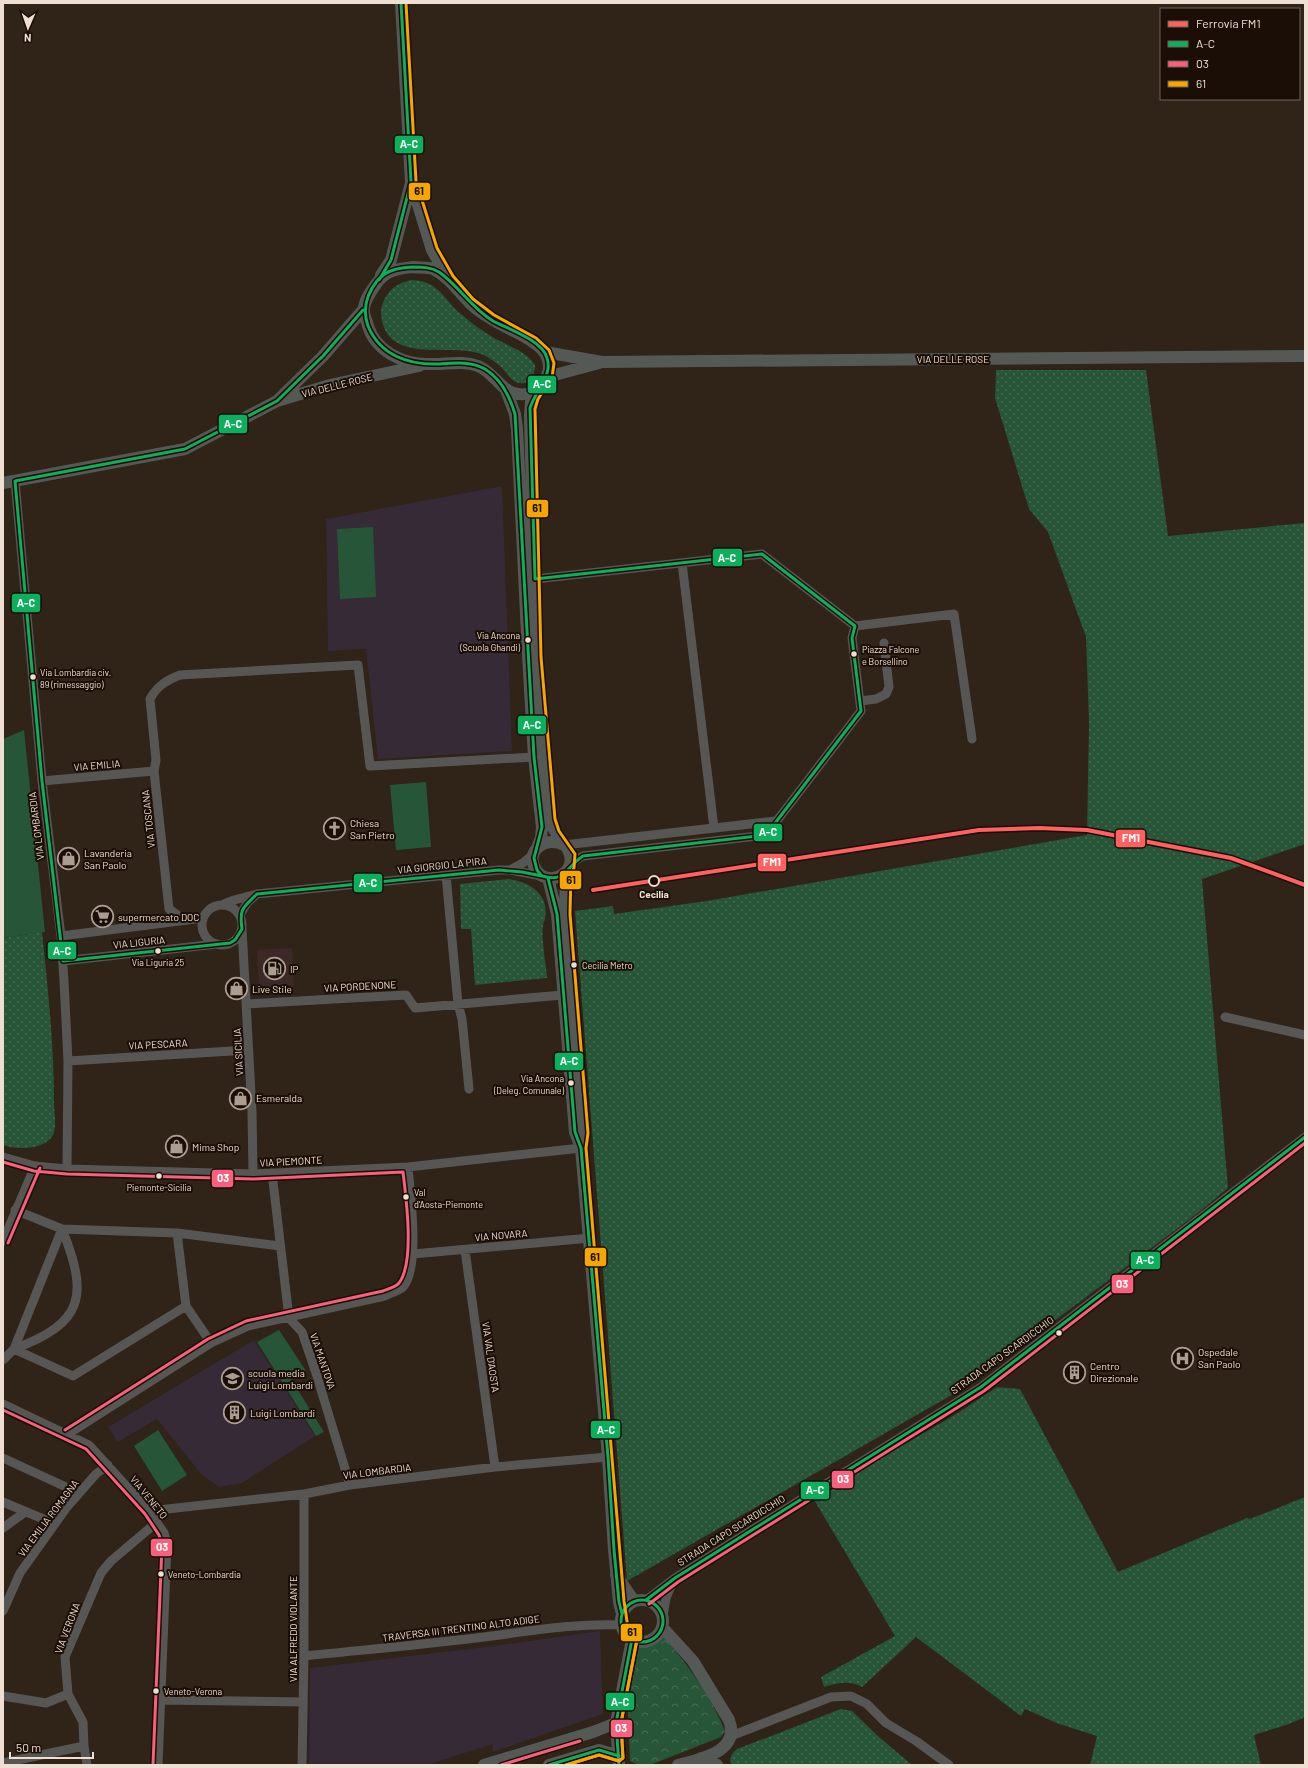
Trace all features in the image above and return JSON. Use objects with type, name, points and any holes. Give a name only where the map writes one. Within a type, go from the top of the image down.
[{"type":"street","points":[[401,3],[411,182],[432,250],[449,279],[470,303],[491,319],[533,342],[545,352],[549,364],[547,377],[531,402],[530,416],[536,657],[550,820],[555,833],[570,855],[567,870],[565,914],[584,1133],[581,1148]]},
{"type":"street","name":"VIA DELLE ROSE","points":[[277,401],[323,356],[363,310],[370,292],[391,260],[411,182]]},
{"type":"street","points":[[379,280],[391,270],[412,267],[432,269],[449,279]]},
{"type":"street","points":[[363,310],[370,332],[383,349],[403,360],[427,364],[460,362],[479,366],[493,376],[506,390],[515,414],[534,756],[542,827],[541,838],[535,851],[534,866],[545,877],[557,914],[575,1132],[581,1148],[590,1238],[619,1602],[624,1631],[632,1639],[638,1641],[650,1640],[659,1633],[662,1622]]},
{"type":"street","name":"VIA DELLE ROSE","points":[[545,352],[602,362],[1305,356]]},
{"type":"street","name":"VIA DELLE ROSE","points":[[547,377],[602,362]]},
{"type":"street","name":"VIA DELLE ROSE","points":[[277,401],[330,385],[427,364]]},
{"type":"street","points":[[506,390],[520,394],[538,389]]},
{"type":"street","points":[[3,483],[186,449],[277,401]]},
{"type":"street","name":"VIA LOMBARDIA","points":[[16,480],[42,781],[63,961],[68,1061],[67,1170]]},
{"type":"street","points":[[535,579],[762,554],[855,626],[954,614],[972,739]]},
{"type":"street","points":[[682,563],[714,828]]},
{"type":"street","points":[[510,870],[545,877],[560,876],[573,862],[583,856],[766,835],[861,711],[852,638],[855,626]]},
{"type":"street","points":[[860,701],[876,699],[886,694],[889,687],[884,643]]},
{"type":"street","name":"VIA TOSCANA","points":[[198,919],[180,917],[169,908],[154,771],[156,760],[150,700],[154,691],[166,680],[180,675],[358,665],[370,766],[534,756]]},
{"type":"street","name":"VIA EMILIA","points":[[42,781],[154,771]]},
{"type":"street","points":[[510,870],[524,863],[546,842],[558,842],[564,845],[776,821]]},
{"type":"street","name":"VIA GIORGIO LA PIRA","points":[[224,904],[257,894],[510,870]]},
{"type":"street","points":[[446,875],[458,1004],[462,1018],[469,1089]]},
{"type":"street","points":[[240,915],[247,903],[257,894]]},
{"type":"street","points":[[220,944],[235,940],[242,929],[240,915],[236,910],[224,904],[211,908],[198,919],[206,937],[220,944],[235,950],[244,959]]},
{"type":"street","name":"VIA LIGURIA","points":[[61,936],[198,919]]},
{"type":"street","name":"VIA SICILIA","points":[[242,929],[252,1112],[253,1174]]},
{"type":"street","name":"VIA LIGURIA","points":[[63,961],[220,944]]},
{"type":"street","name":"VIA PORDENONE","points":[[246,1004],[406,994],[415,1008],[563,995]]},
{"type":"street","points":[[1225,1017],[1305,1035]]},
{"type":"street","name":"VIA PESCARA","points":[[68,1061],[248,1050]]},
{"type":"street","name":"STRADA CAPO SCARDICCHIO","points":[[640,1601],[674,1578],[981,1387],[1305,1137]]},
{"type":"street","name":"VIA PIEMONTE","points":[[3,1157],[35,1166],[67,1170],[253,1174],[408,1166],[581,1148]]},
{"type":"street","points":[[3,1241],[35,1166]]},
{"type":"street","points":[[68,1434],[210,1343],[248,1326],[385,1296],[402,1288],[409,1276],[413,1254],[408,1166]]},
{"type":"street","points":[[272,1173],[289,1318]]},
{"type":"street","points":[[15,1210],[62,1229],[177,1233],[280,1246]]},
{"type":"street","points":[[3,1360],[14,1349],[62,1229]]},
{"type":"street","points":[[14,1349],[31,1343],[50,1332],[68,1317],[74,1308],[77,1298],[77,1274],[62,1229]]},
{"type":"street","points":[[177,1233],[186,1306],[210,1343]]},
{"type":"street","name":"VIA NOVARA","points":[[413,1254],[590,1238]]},
{"type":"street","name":"VIA VAL D'AOSTA","points":[[465,1250],[495,1468]]},
{"type":"street","points":[[14,1349],[73,1376],[186,1306]]},
{"type":"street","name":"VIA MANTOVA","points":[[289,1318],[302,1332],[350,1485]]},
{"type":"street","name":"VIA VENETO","points":[[3,1404],[89,1445],[149,1511],[164,1534],[167,1544],[158,1765]]},
{"type":"street","name":"VIA LOMBARDIA","points":[[149,1511],[304,1494],[350,1485],[495,1468],[608,1457]]},
{"type":"street","points":[[3,1458],[79,1493]]},
{"type":"street","name":"VIA EMILIA ROMAGNA","points":[[3,1611],[20,1573],[55,1524],[96,1474],[108,1466]]},
{"type":"street","name":"VIA ALFREDO VIOLANTE","points":[[302,1765],[304,1494]]},
{"type":"street","points":[[3,1502],[55,1524]]},
{"type":"street","points":[[3,1528],[26,1512]]},
{"type":"street","name":"VIA VERONA","points":[[87,1765],[84,1746],[83,1722],[68,1694],[65,1658],[98,1578],[112,1561],[157,1522]]},
{"type":"street","points":[[616,1575],[640,1601]]},
{"type":"street","name":"STRADA CAPO SCARDICCHIO","points":[[662,1622],[666,1598],[674,1578]]},
{"type":"street","points":[[622,1620],[629,1604],[640,1601],[657,1605],[662,1622],[693,1661],[729,1720],[732,1731],[731,1740],[723,1749],[718,1765],[701,1758]]},
{"type":"street","name":"TRAVERSA III TRENTINO ALTO ADIGE","points":[[304,1656],[475,1638],[570,1625],[598,1624],[622,1620]]},
{"type":"street","points":[[621,1762],[616,1723],[632,1639]]},
{"type":"street","points":[[3,1696],[46,1703],[68,1694]]},
{"type":"street","points":[[731,1736],[831,1697],[851,1696],[867,1704],[886,1723],[916,1741],[949,1765]]},
{"type":"street","points":[[160,1700],[303,1702]]},
{"type":"street","points":[[484,1765],[593,1732],[616,1723]]},
{"type":"street","points":[[3,1763],[84,1746]]},
{"type":"street","points":[[678,1765],[723,1749]]},
{"type":"street","points":[[548,1765],[599,1750],[621,1762]]},
{"type":"shaded area","points":[[502,486],[512,751],[378,759],[366,649],[328,651],[326,519]]},
{"type":"shaded area","name":"IP","points":[[292,948],[294,987],[259,989],[257,950]]},
{"type":"shaded area","name":"scuola media Luigi Lombardi","points":[[254,1340],[315,1436],[242,1483],[219,1487],[202,1475],[157,1419],[118,1442],[108,1427]]},
{"type":"shaded area","points":[[600,1631],[603,1714],[493,1752],[493,1744],[427,1765],[309,1765],[310,1668],[486,1647]]},
{"type":"green space","points":[[412,280],[421,281],[435,287],[455,308],[477,327],[527,356],[535,365],[532,377],[525,383],[517,383],[502,368],[481,354],[455,350],[424,350],[397,343],[388,334],[382,321],[382,304],[389,292],[395,287],[401,283]]},
{"type":"green space","points":[[996,370],[1146,370],[1168,536],[1305,523],[1305,844],[1202,879],[1228,1188],[1194,1216],[969,1385],[627,1581],[575,911],[613,906],[614,914],[707,901],[1087,835],[1089,723],[1086,637],[1048,532],[1029,509],[995,398]]},
{"type":"green space","points":[[373,527],[376,597],[340,599],[337,529]]},
{"type":"green space","points":[[24,730],[45,932],[3,938],[3,739]]},
{"type":"green space","points":[[426,782],[431,847],[396,850],[390,785]]},
{"type":"green space","points":[[508,879],[531,886],[541,896],[544,903],[546,910],[543,924],[543,937],[547,978],[475,985],[471,929],[461,929],[460,884]]},
{"type":"green space","points":[[42,932],[52,1038],[55,1127],[53,1135],[44,1144],[30,1148],[16,1148],[3,1145],[3,938]]},
{"type":"green space","points":[[279,1330],[306,1371],[291,1379],[324,1432],[316,1436],[257,1342]]},
{"type":"green space","points":[[997,1387],[1020,1389],[1118,1572],[1247,1518],[1250,1519],[1305,1497],[1305,1717],[1289,1724],[1254,1735],[1261,1765],[1090,1765],[1097,1736],[1059,1724],[1025,1709],[1021,1716],[916,1637],[862,1687],[853,1683],[839,1683],[824,1687],[821,1677],[895,1636],[813,1498],[958,1413]]},
{"type":"green space","points":[[158,1430],[187,1475],[162,1491],[134,1446]]},
{"type":"green space","points":[[663,1636],[706,1693],[725,1731],[721,1737],[650,1765],[639,1765],[630,1761],[627,1692],[636,1646],[651,1646],[658,1642]]},
{"type":"green space","points":[[841,1709],[852,1711],[879,1737],[912,1765],[732,1765],[730,1761],[731,1756],[737,1749]]},
{"type":"rail line","name":"FM1","points":[[593,890],[979,830],[1039,828],[1087,830],[1231,858],[1305,885]]},
{"type":"transit line","name":"A-C","points":[[379,280],[391,260],[411,182],[401,3]]},
{"type":"transit line","name":"61","points":[[406,3],[416,181],[437,248],[453,276],[473,299],[494,315],[536,338],[549,350],[554,363],[552,378],[538,399],[535,409],[541,657],[555,819],[559,831],[575,854],[574,868],[571,874],[570,914],[588,1133],[586,1148],[624,1601],[628,1628],[637,1639],[621,1723],[623,1758],[619,1761],[599,1755],[566,1765]]},
{"type":"transit line","name":"A-C","points":[[412,267],[430,268],[439,272],[485,316],[532,340],[539,346],[547,358],[548,371],[546,377],[530,408],[535,579],[762,554],[855,626],[852,638],[861,711],[766,835],[583,856],[561,876],[550,878],[542,876],[537,870],[534,858],[542,827],[534,757],[515,414],[500,383],[491,373],[480,366],[456,363],[416,363],[396,356],[388,351],[373,336],[368,326],[365,314],[366,302],[370,292],[377,281],[384,274],[397,269],[412,267]]},
{"type":"transit line","name":"A-C","points":[[363,310],[323,356],[277,401],[185,449],[15,481],[42,781],[63,961],[230,943],[235,940],[242,929],[241,917],[243,909],[257,894],[499,870],[542,876]]},
{"type":"transit line","name":"A-C","points":[[548,878],[557,914],[575,1132],[581,1148],[608,1457],[614,1550],[619,1602],[622,1614]]},
{"type":"transit line","name":"A-C","points":[[646,1600],[675,1578],[981,1387],[1305,1137]]},
{"type":"transit line","name":"03","points":[[649,1604],[678,1582],[984,1391],[1305,1143]]},
{"type":"transit line","name":"03","points":[[3,1162],[34,1171],[67,1174],[253,1179],[403,1172],[407,1213],[408,1246],[404,1273],[398,1284],[383,1291],[246,1321],[208,1339],[65,1430]]},
{"type":"transit line","name":"03","points":[[8,1243],[40,1168]]},
{"type":"transit line","name":"03","points":[[3,1410],[86,1449],[145,1514],[159,1535],[162,1545],[153,1765]]},
{"type":"transit line","name":"A-C","points":[[638,1600],[646,1600],[657,1606],[663,1617],[663,1621],[663,1625],[657,1636],[646,1642],[638,1642],[627,1636],[621,1625],[621,1617],[627,1606],[638,1600]]},
{"type":"transit line","name":"A-C","points":[[619,1765],[616,1723],[632,1639]]},
{"type":"transit line","name":"03","points":[[566,1765],[599,1755],[619,1761],[623,1758],[621,1723],[637,1640]]},
{"type":"transit line","name":"03","points":[[501,1765],[580,1741]]},
{"type":"transit line","name":"A-C","points":[[549,1765],[599,1750],[619,1756]]},
{"type":"place","name":"Via Ancona (Scuola Ghandi)","points":[[528,640]]},
{"type":"place","name":"Piazza Falcone e Borsellino","points":[[854,654]]},
{"type":"place","name":"Via Lombardia civ. 89 (rimessaggio)","points":[[33,677]]},
{"type":"place","name":"Chiesa San Pietro","points":[[335,829]]},
{"type":"place","name":"Lavanderia San Paolo","points":[[69,859]]},
{"type":"place","name":"Cecilia","points":[[654,881]]},
{"type":"place","name":"supermercato DOC","points":[[102,917]]},
{"type":"place","name":"Via Liguria 25","points":[[158,951]]},
{"type":"place","name":"Cecilia Metro","points":[[574,965]]},
{"type":"place","name":"IP","points":[[275,969]]},
{"type":"place","name":"Live Stile","points":[[237,989]]},
{"type":"place","name":"Via Ancona (Deleg. Comunale)","points":[[571,1083]]},
{"type":"place","name":"Esmeralda","points":[[240,1098]]},
{"type":"place","name":"Mima Shop","points":[[177,1147]]},
{"type":"place","name":"Piemonte-Sicilia","points":[[159,1176]]},
{"type":"place","name":"Val d'Aosta-Piemonte","points":[[406,1197]]},
{"type":"place","name":"Ospedale San Paolo","points":[[1182,1358]]},
{"type":"place","name":"Centro Direzionale","points":[[1075,1372]]},
{"type":"place","name":"scuola media Luigi Lombardi","points":[[233,1379]]},
{"type":"place","name":"Luigi Lombardi","points":[[235,1413]]},
{"type":"place","name":"Veneto-Lombardia","points":[[161,1574]]},
{"type":"place","name":"Veneto-Verona","points":[[156,1691]]}]
